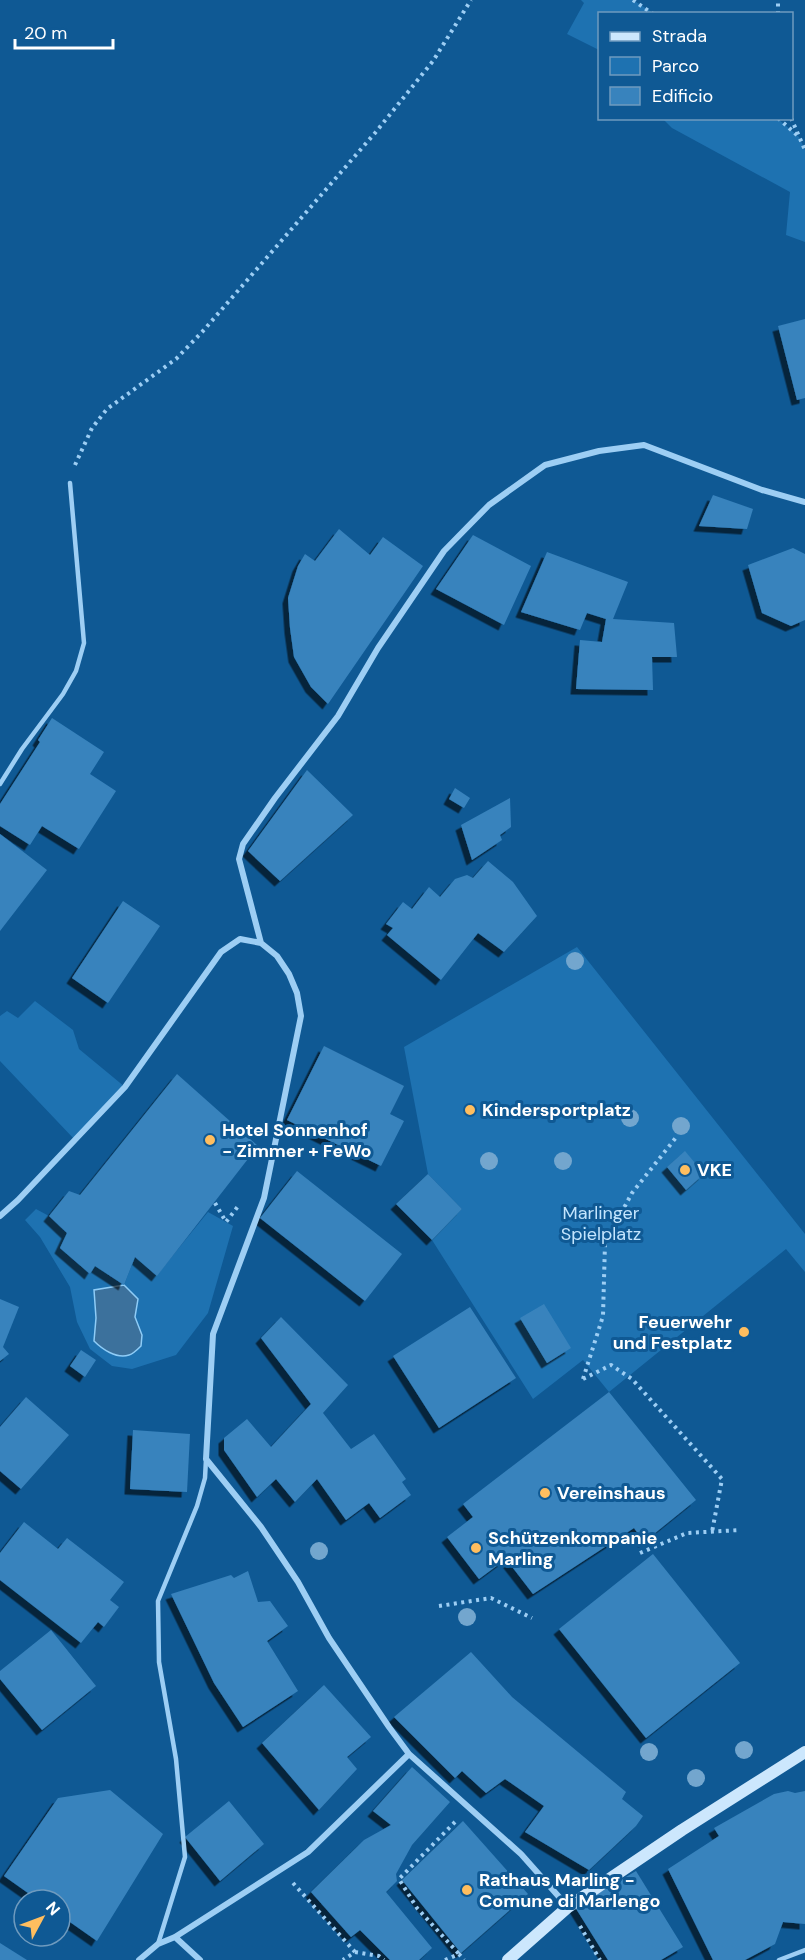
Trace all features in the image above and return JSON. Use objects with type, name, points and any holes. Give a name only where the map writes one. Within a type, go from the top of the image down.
[{"type":"street","points":[[261,943],[238,859],[243,844],[338,716],[378,648],[444,551],[489,505],[545,465],[599,451],[644,445],[762,490],[805,502]]},
{"type":"street","points":[[0,1216],[125,1088],[221,952],[240,939],[261,943],[277,956],[289,974],[297,993],[301,1016],[264,1198],[213,1334],[206,1459],[261,1527],[298,1582],[329,1638],[409,1754],[521,1854],[568,1908]]},
{"type":"street","points":[[508,1960],[568,1908],[682,1830],[805,1752]]},
{"type":"street","points":[[139,1960],[158,1944],[175,1937],[309,1852],[409,1754]]},
{"type":"street","points":[[175,1937],[200,1960]]},
{"type":"lane","points":[[0,784],[22,749],[63,694],[76,671],[84,643],[70,483]]},
{"type":"lane","points":[[158,1944],[185,1857],[176,1759],[159,1662],[158,1601],[197,1506],[205,1478],[206,1459]]},
{"type":"lane","points":[[779,1960],[805,1950]]},
{"type":"path","points":[[70,483],[80,452],[107,409],[176,359],[203,331],[433,61],[471,0]]},
{"type":"path","points":[[633,0],[650,12]]},
{"type":"path","points":[[780,120],[799,137]]},
{"type":"path","points":[[792,120],[805,150]]},
{"type":"path","points":[[678,1135],[632,1193],[605,1243],[603,1316],[583,1379],[611,1365],[632,1379],[722,1479],[712,1532]]},
{"type":"path","points":[[215,1203],[226,1222]]},
{"type":"path","points":[[640,1553],[687,1533],[740,1530]]},
{"type":"path","points":[[439,1606],[491,1598],[531,1618]]},
{"type":"path","points":[[464,1960],[417,1908],[399,1879],[470,1808]]},
{"type":"path","points":[[281,1869],[355,1952],[379,1956],[384,1960]]},
{"type":"path","points":[[568,1908],[600,1960]]},
{"type":"path","points":[[343,1960],[355,1952]]},
{"type":"path","points":[[445,1960],[459,1954]]},
{"type":"green space","points":[[581,0],[633,0],[651,12],[598,12],[598,50],[567,34],[584,3]]},
{"type":"green space","points":[[664,120],[779,120],[799,137],[805,150],[805,242],[786,235],[790,192],[672,128]]},
{"type":"green space","name":"Marlinger Spielplatz","points":[[577,947],[805,1234],[805,1272],[786,1249],[609,1392],[583,1360],[533,1399],[432,1240],[462,1209],[428,1174],[404,1047]]},
{"type":"green space","points":[[35,1001],[73,1030],[79,1049],[125,1087],[75,1140],[0,1061],[0,1016],[7,1011],[18,1018]]},
{"type":"green space","points":[[36,1209],[49,1216],[67,1233],[61,1248],[90,1274],[95,1266],[124,1285],[135,1257],[157,1275],[208,1212],[233,1226],[208,1313],[176,1355],[132,1369],[112,1366],[90,1349],[77,1322],[70,1287],[40,1237],[25,1220]]},
{"type":"shaded area","points":[[124,1285],[138,1299],[135,1317],[142,1335],[141,1346],[132,1354],[119,1356],[94,1341],[96,1318],[94,1290]]},
{"type":"building","points":[[805,319],[805,398],[797,400],[778,326]]},
{"type":"building","points":[[713,495],[753,509],[747,529],[699,526]]},
{"type":"building","points":[[339,529],[370,555],[383,537],[423,566],[328,704],[311,687],[294,657],[288,598],[298,566],[305,554],[315,561]]},
{"type":"building","points":[[473,535],[531,566],[504,625],[436,589]]},
{"type":"building","points":[[793,548],[805,554],[805,620],[791,626],[762,613],[748,565]]},
{"type":"building","points":[[547,552],[628,582],[613,619],[674,623],[677,657],[652,657],[653,690],[576,689],[580,640],[602,642],[606,619],[587,613],[580,630],[521,612]]},
{"type":"building","points":[[52,718],[104,752],[90,774],[116,791],[79,849],[42,826],[30,845],[0,826],[0,804],[40,742],[38,740]]},
{"type":"building","points":[[307,770],[353,815],[280,881],[248,851]]},
{"type":"building","points":[[455,788],[470,798],[464,808],[449,799]]},
{"type":"building","points":[[510,798],[511,827],[500,835],[502,840],[472,860],[461,825]]},
{"type":"building","points":[[0,834],[47,870],[0,931]]},
{"type":"building","points":[[488,861],[513,882],[537,916],[504,952],[478,933],[441,980],[387,935],[393,928],[386,924],[403,902],[412,909],[429,887],[440,897],[455,879],[467,875],[473,878]]},
{"type":"building","points":[[123,901],[160,926],[108,1003],[72,978]]},
{"type":"building","points":[[324,1046],[404,1086],[390,1114],[404,1121],[381,1166],[287,1120]]},
{"type":"building","points":[[177,1074],[258,1146],[157,1276],[135,1257],[124,1285],[95,1266],[90,1274],[60,1248],[67,1233],[49,1216],[69,1191],[80,1195]]},
{"type":"building","name":"VKE","points":[[685,1151],[704,1174],[686,1190],[667,1167]]},
{"type":"building","points":[[297,1171],[402,1254],[365,1301],[260,1218]]},
{"type":"building","points":[[428,1174],[462,1209],[432,1240],[396,1204]]},
{"type":"building","points":[[0,1299],[19,1307],[3,1347],[9,1354],[0,1361]]},
{"type":"building","points":[[544,1304],[571,1348],[547,1363],[520,1318]]},
{"type":"building","points":[[470,1307],[516,1378],[439,1428],[393,1356]]},
{"type":"building","points":[[281,1317],[348,1385],[323,1413],[351,1449],[374,1434],[406,1479],[402,1482],[411,1495],[380,1518],[369,1503],[346,1520],[317,1479],[295,1502],[276,1479],[257,1497],[224,1450],[224,1438],[247,1419],[271,1447],[311,1404],[261,1338]]},
{"type":"building","points":[[81,1350],[96,1360],[85,1377],[70,1366]]},
{"type":"building","points":[[609,1392],[696,1500],[644,1542],[634,1528],[533,1594],[506,1559],[479,1579],[447,1537],[473,1517],[463,1504]]},
{"type":"building","points":[[26,1397],[69,1435],[21,1489],[0,1471],[0,1427]]},
{"type":"building","points":[[133,1430],[190,1434],[187,1492],[130,1489]]},
{"type":"building","points":[[24,1522],[58,1549],[67,1538],[124,1582],[110,1600],[119,1607],[104,1627],[98,1622],[81,1643],[0,1580],[0,1553]]},
{"type":"building","points":[[653,1554],[740,1663],[646,1738],[559,1629]]},
{"type":"building","points":[[248,1571],[258,1602],[270,1601],[288,1626],[267,1641],[298,1691],[243,1727],[214,1683],[171,1594],[231,1575],[234,1578]]},
{"type":"building","points":[[51,1630],[96,1686],[42,1730],[0,1679],[0,1671]]},
{"type":"building","points":[[471,1652],[512,1697],[626,1792],[622,1799],[643,1816],[636,1826],[589,1870],[525,1832],[544,1806],[505,1779],[486,1793],[462,1771],[455,1778],[394,1717]]},
{"type":"building","points":[[324,1685],[371,1737],[347,1757],[357,1769],[319,1810],[262,1743]]},
{"type":"building","points":[[412,1767],[450,1802],[412,1845],[396,1874],[397,1881],[386,1892],[432,1948],[419,1960],[390,1960],[360,1930],[351,1937],[311,1892],[364,1840],[391,1825],[373,1811]]},
{"type":"building","points":[[110,1790],[163,1834],[97,1941],[72,1923],[72,1888],[21,1888],[4,1876],[58,1798]]},
{"type":"building","points":[[788,1791],[795,1793],[805,1791],[805,1924],[783,1922],[775,1944],[745,1960],[713,1960],[668,1869],[719,1836],[714,1828],[774,1794]]},
{"type":"building","points":[[229,1801],[264,1844],[220,1881],[185,1837]]},
{"type":"building","name":"Rathaus Marling - Comune di Marlengo","points":[[463,1821],[528,1894],[461,1953],[402,1880]]},
{"type":"building","points":[[636,1871],[683,1947],[661,1960],[608,1960],[575,1907]]},
{"type":"building","points":[[0,1943],[27,1960],[0,1960]]},
{"type":"place","name":"Kindersportplatz","points":[[470,1110]]},
{"type":"place","name":"Hotel Sonnenhof - Zimmer + FeWo","points":[[210,1140]]},
{"type":"place","name":"VKE","points":[[685,1170]]},
{"type":"place","name":"Feuerwehr und Festplatz","points":[[744,1332]]},
{"type":"place","name":"Vereinshaus","points":[[545,1493]]},
{"type":"place","name":"Schützenkompanie Marling","points":[[476,1548]]},
{"type":"place","name":"Rathaus Marling - Comune di Marlengo","points":[[467,1890]]}]
